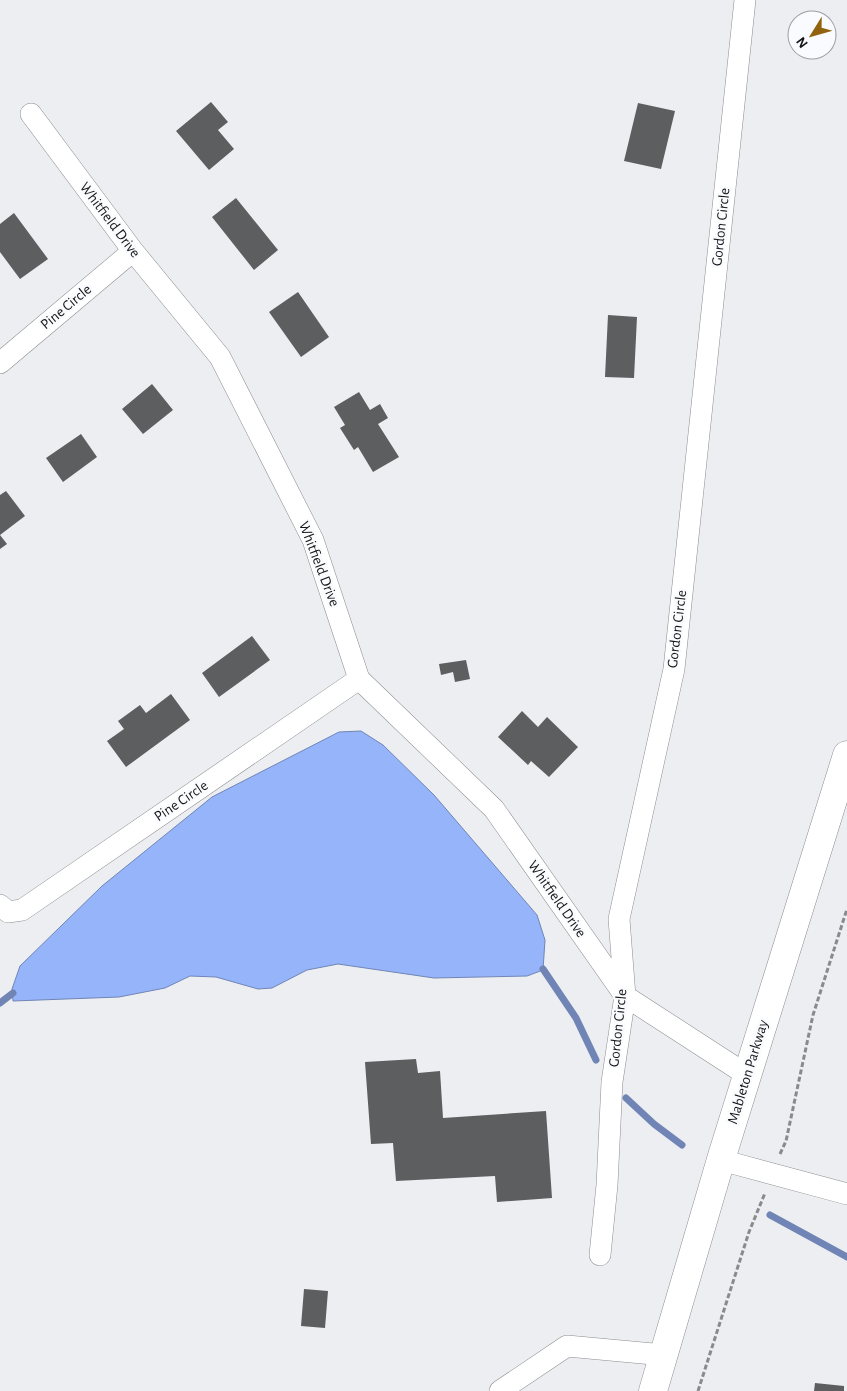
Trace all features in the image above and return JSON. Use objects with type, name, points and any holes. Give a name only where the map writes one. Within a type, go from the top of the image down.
[{"type":"main road","name":"Mableton Parkway","points":[[654,1391],[747,1074],[847,755]]},
{"type":"street","name":"Gordon Circle","points":[[600,1254],[608,1185],[612,1082],[625,996],[619,919],[674,668],[745,0]]},
{"type":"street","name":"Whitfield Drive","points":[[30,114],[133,251],[220,357],[313,540],[359,679],[494,809],[625,996]]},
{"type":"street","name":"Pine Circle","points":[[0,363],[133,251]]},
{"type":"street","name":"Pine Circle","points":[[0,905],[8,912],[22,910],[359,679]]},
{"type":"street","points":[[625,996],[747,1074]]},
{"type":"street","points":[[721,1160],[847,1194]]},
{"type":"street","points":[[500,1391],[567,1346],[664,1355]]},
{"type":"water","points":[[361,731],[383,745],[434,795],[537,915],[545,940],[543,970],[527,976],[434,978],[338,964],[307,970],[272,988],[258,989],[216,977],[190,976],[165,988],[119,997],[13,1001],[12,989],[20,966],[102,886],[212,797],[339,732]]},
{"type":"building","points":[[211,102],[228,122],[218,130],[234,149],[209,170],[176,131]]},
{"type":"building","points":[[638,103],[675,111],[661,169],[624,161]]},
{"type":"building","points":[[236,198],[278,250],[254,270],[212,217]]},
{"type":"building","points":[[14,213],[48,259],[20,279],[0,252],[0,224]]},
{"type":"building","points":[[298,292],[329,337],[301,357],[269,312]]},
{"type":"building","points":[[608,315],[637,317],[634,378],[605,377]]},
{"type":"building","points":[[152,384],[173,410],[143,434],[122,409]]},
{"type":"building","points":[[359,392],[370,410],[380,404],[388,418],[378,424],[399,457],[373,472],[358,447],[354,450],[340,428],[345,425],[334,407]]},
{"type":"building","points":[[81,434],[97,457],[63,482],[46,458]]},
{"type":"building","points":[[6,491],[25,516],[0,535],[0,495]]},
{"type":"building","points":[[0,535],[7,544],[0,549]]},
{"type":"building","points":[[252,636],[270,660],[219,697],[202,673]]},
{"type":"building","points":[[466,660],[470,679],[455,682],[453,672],[441,675],[439,664]]},
{"type":"building","points":[[171,694],[190,720],[126,767],[107,741],[124,729],[118,721],[140,705],[146,713]]},
{"type":"building","points":[[522,711],[538,727],[547,717],[578,747],[549,777],[531,761],[528,765],[498,737]]},
{"type":"building","points":[[416,1059],[418,1073],[440,1071],[443,1118],[546,1111],[552,1198],[497,1202],[495,1176],[396,1181],[393,1143],[371,1144],[365,1062]]},
{"type":"building","points":[[304,1289],[328,1291],[325,1328],[301,1326]]},
{"type":"building","points":[[815,1383],[844,1386],[844,1391],[814,1391]]},
{"type":"waterway","points":[[543,969],[576,1018],[596,1060]]},
{"type":"waterway","points":[[0,1003],[13,993]]},
{"type":"waterway","points":[[626,1098],[654,1124],[682,1145]]},
{"type":"waterway","points":[[770,1215],[847,1257]]}]
